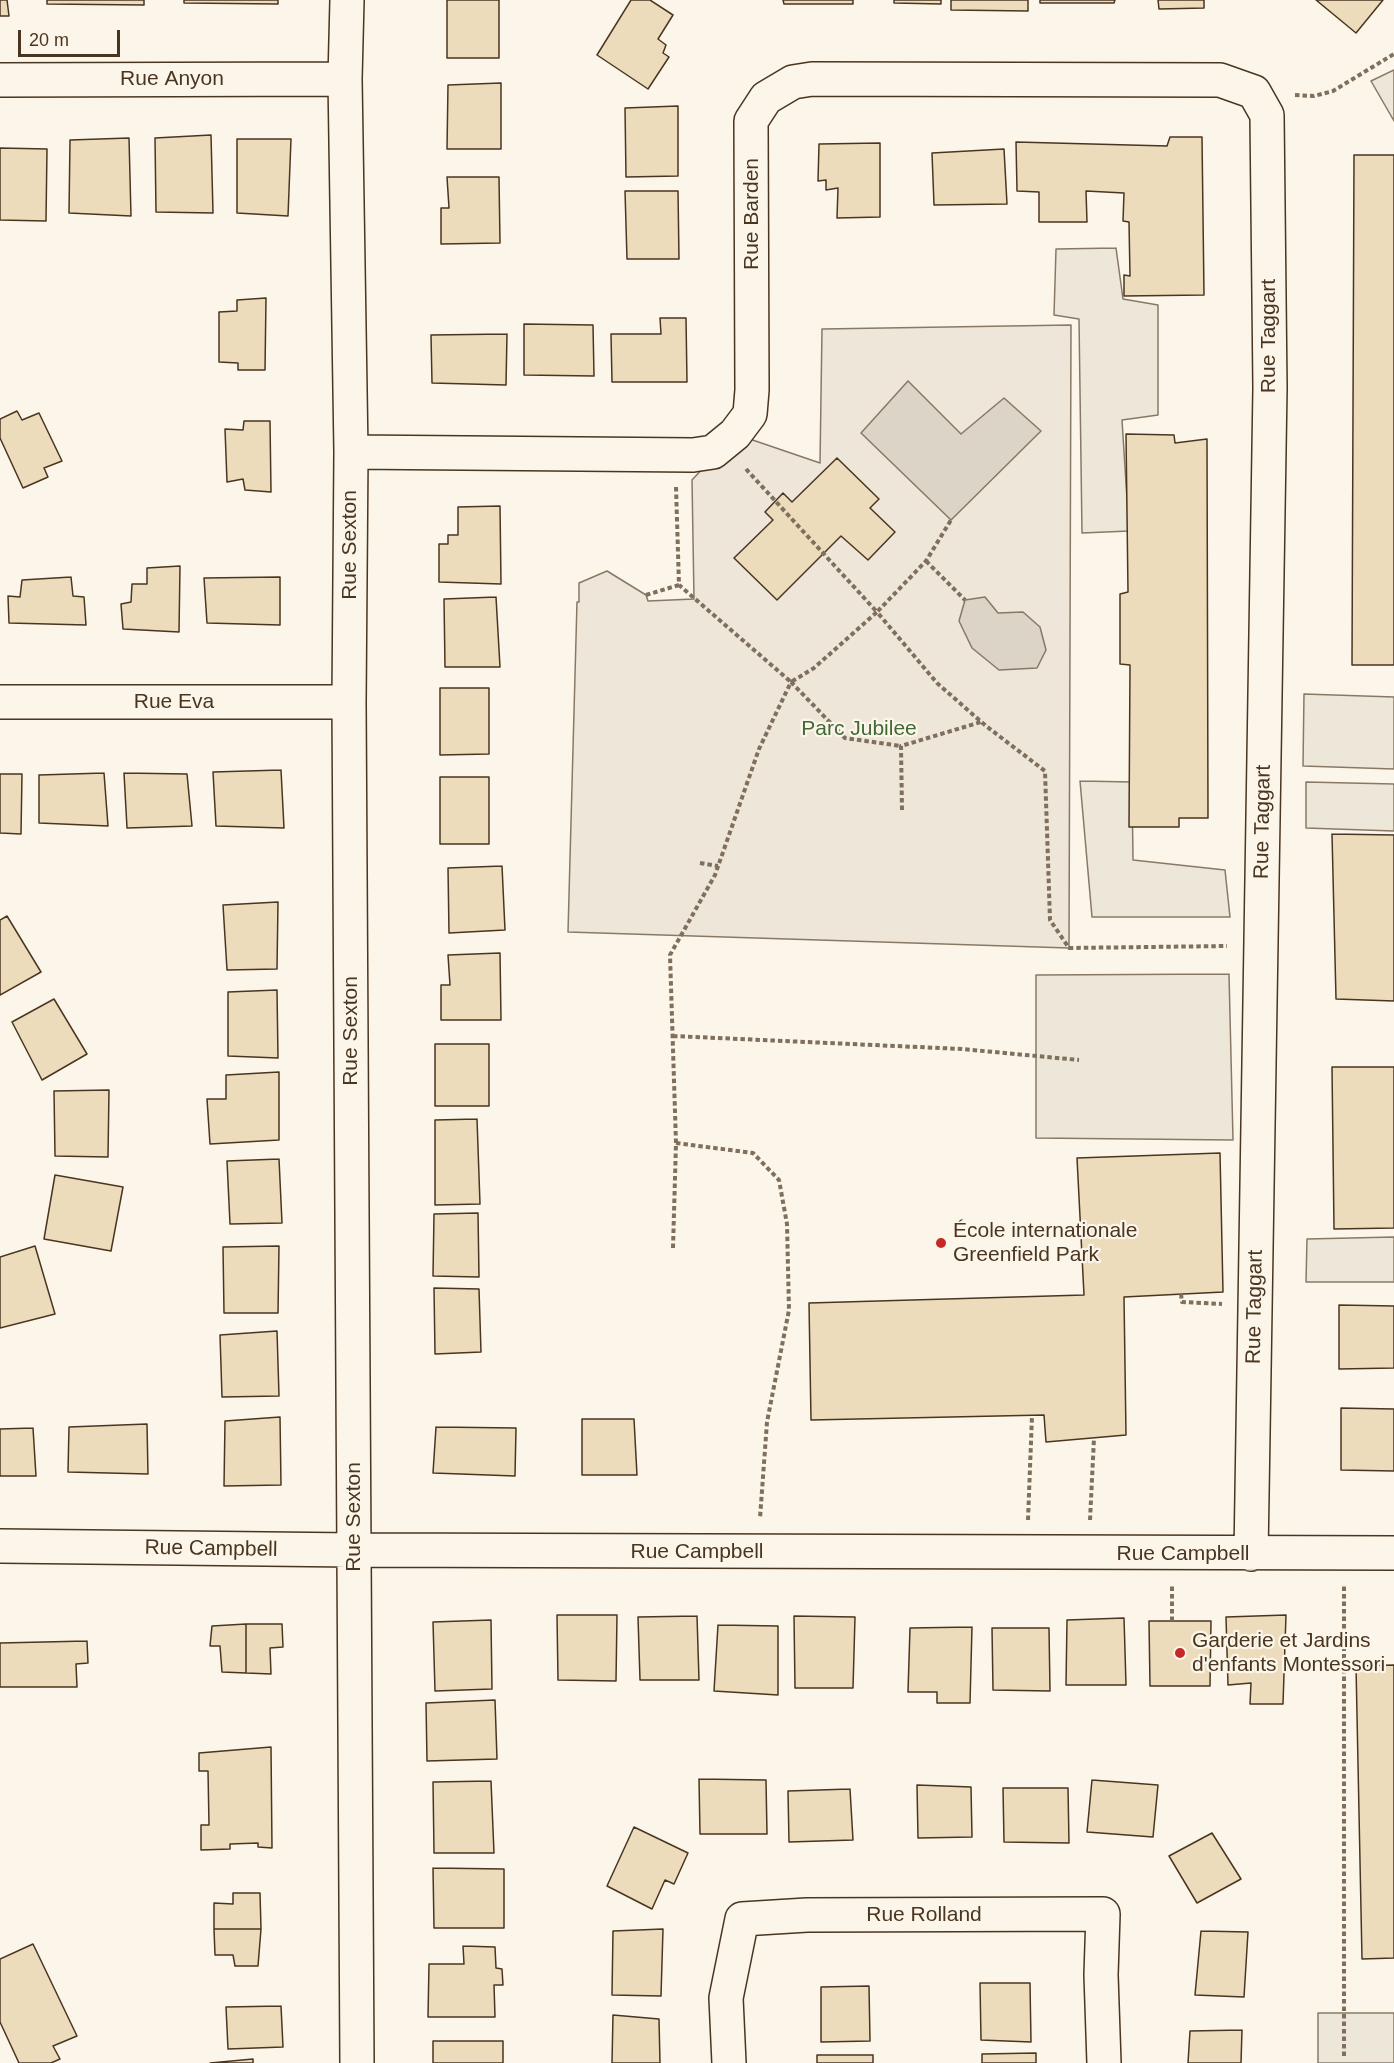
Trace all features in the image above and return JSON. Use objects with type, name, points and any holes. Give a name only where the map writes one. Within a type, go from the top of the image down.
[{"type":"street","name":"Rue Sexton","points":[[347,0],[345,79],[351,452],[349,702],[357,2063]]},
{"type":"street","name":"Rue Anyon","points":[[0,80],[345,79]]},
{"type":"street","name":"Rue Barden","points":[[351,452],[675,455],[713,452],[735,434],[750,414],[752,390],[751,121],[766,98],[792,82],[813,79],[1220,80],[1254,92]]},
{"type":"street","name":"Rue Taggart","points":[[1251,1554],[1270,376],[1267,115],[1254,92]]},
{"type":"street","name":"Rue Eva","points":[[0,702],[349,702]]},
{"type":"street","name":"Rue Campbell","points":[[0,1546],[354,1551],[1394,1553]]},
{"type":"street","name":"Rue Rolland","points":[[729,2063],[726,1998],[742,1918],[807,1915],[1103,1914],[1101,1975],[1104,2063]]},
{"type":"path","points":[[1314,96],[1333,91],[1394,54]]},
{"type":"path","points":[[723,444],[877,612],[937,683],[981,722],[1045,771],[1050,921],[1069,948],[1261,946]]},
{"type":"path","points":[[675,455],[679,585],[791,682],[845,738],[900,746],[981,722]]},
{"type":"path","points":[[673,1248],[676,1143],[670,955],[718,866],[759,749],[791,682],[814,668],[877,612],[926,561],[951,520]]},
{"type":"path","points":[[926,561],[965,600]]},
{"type":"path","points":[[646,595],[679,585]]},
{"type":"path","points":[[900,746],[902,810]]},
{"type":"path","points":[[700,862],[718,866]]},
{"type":"path","points":[[673,1036],[962,1049],[1079,1060]]},
{"type":"path","points":[[676,1143],[753,1153],[779,1180],[787,1224],[789,1310],[767,1422],[757,1552]]},
{"type":"path","points":[[1180,1294],[1182,1302],[1255,1306]]},
{"type":"path","points":[[1027,1553],[1032,1416]]},
{"type":"path","points":[[1089,1554],[1094,1438]]},
{"type":"path","points":[[1344,1554],[1344,2056]]},
{"type":"green space","name":"Parc Jubilee","points":[[1071,325],[1069,948],[568,932],[579,583],[607,571],[646,595],[648,601],[694,599],[692,480],[735,434],[820,463],[822,329]]},
{"type":"shaded area","points":[[1394,70],[1394,121],[1371,81]]},
{"type":"shaded area","points":[[1116,248],[1123,299],[1158,305],[1158,415],[1122,420],[1129,531],[1082,533],[1079,319],[1054,315],[1056,249]]},
{"type":"shaded area","points":[[908,381],[961,434],[1004,398],[1041,431],[951,520],[861,433]]},
{"type":"shaded area","points":[[985,597],[998,613],[1023,612],[1040,627],[1046,650],[1037,668],[999,670],[972,648],[959,621],[965,600]]},
{"type":"shaded area","points":[[1304,694],[1394,697],[1394,769],[1303,766]]},
{"type":"shaded area","points":[[1080,781],[1132,782],[1133,860],[1225,870],[1230,917],[1092,917]]},
{"type":"shaded area","points":[[1306,782],[1394,784],[1394,831],[1306,828]]},
{"type":"shaded area","points":[[1229,974],[1233,1140],[1036,1138],[1036,975]]},
{"type":"shaded area","points":[[1394,1237],[1394,1282],[1306,1282],[1307,1239]]},
{"type":"shaded area","points":[[1318,2013],[1394,2013],[1394,2063],[1318,2063]]},
{"type":"building","points":[[0,0],[7,0],[9,16],[0,16]]},
{"type":"building","points":[[47,0],[144,0],[144,5],[47,4]]},
{"type":"building","points":[[184,0],[278,0],[278,4],[184,3]]},
{"type":"building","points":[[447,0],[499,0],[499,58],[447,58]]},
{"type":"building","points":[[631,0],[650,0],[673,15],[658,39],[666,45],[663,53],[669,57],[648,89],[597,55]]},
{"type":"building","points":[[783,0],[853,0],[853,4],[784,4]]},
{"type":"building","points":[[894,0],[941,0],[941,4],[894,3]]},
{"type":"building","points":[[951,0],[1028,0],[1028,11],[951,10]]},
{"type":"building","points":[[1040,0],[1115,0],[1114,3],[1040,3]]},
{"type":"building","points":[[1158,0],[1204,0],[1204,8],[1159,9]]},
{"type":"building","points":[[1316,0],[1383,0],[1356,33]]},
{"type":"building","points":[[501,83],[501,149],[447,149],[448,85]]},
{"type":"building","points":[[678,106],[678,176],[626,177],[625,108]]},
{"type":"building","points":[[211,135],[213,213],[156,212],[155,138]]},
{"type":"building","points":[[1170,137],[1202,137],[1204,295],[1124,296],[1124,275],[1130,276],[1129,222],[1123,221],[1124,193],[1086,191],[1087,222],[1039,222],[1039,192],[1017,191],[1016,142],[1167,146]]},
{"type":"building","points":[[129,138],[131,216],[69,213],[70,140]]},
{"type":"building","points":[[237,139],[291,139],[288,216],[237,213]]},
{"type":"building","points":[[880,143],[880,217],[837,218],[838,188],[826,190],[826,180],[818,181],[819,144]]},
{"type":"building","points":[[0,148],[47,149],[46,221],[0,220]]},
{"type":"building","points":[[1004,149],[1007,204],[934,205],[932,153]]},
{"type":"building","points":[[1354,155],[1394,155],[1394,665],[1352,665]]},
{"type":"building","points":[[447,177],[499,177],[500,243],[441,244],[441,208],[449,208]]},
{"type":"building","points":[[625,191],[678,191],[679,259],[627,259]]},
{"type":"building","points":[[266,298],[265,370],[238,370],[238,363],[219,362],[219,312],[237,311],[237,300]]},
{"type":"building","points":[[660,318],[686,318],[687,382],[612,382],[611,334],[661,334]]},
{"type":"building","points":[[524,324],[593,325],[594,376],[524,375]]},
{"type":"building","points":[[507,334],[506,385],[432,383],[431,335]]},
{"type":"building","points":[[17,411],[22,420],[39,413],[62,461],[44,468],[48,477],[23,488],[0,438],[0,419]]},
{"type":"building","points":[[244,421],[270,421],[271,492],[245,490],[243,479],[227,482],[225,429],[243,430]]},
{"type":"building","points":[[1126,434],[1174,435],[1175,443],[1207,439],[1208,818],[1179,818],[1179,827],[1129,827],[1130,665],[1120,664],[1120,594],[1128,592]]},
{"type":"building","points":[[837,458],[879,499],[870,508],[895,532],[868,560],[841,536],[777,600],[734,558],[773,520],[765,512],[783,493],[792,502]]},
{"type":"building","points":[[500,506],[501,584],[439,582],[439,544],[448,544],[448,535],[458,535],[458,507]]},
{"type":"building","points":[[180,566],[179,632],[123,629],[121,604],[131,602],[132,584],[147,584],[147,568]]},
{"type":"building","points":[[71,577],[73,596],[84,597],[86,625],[9,623],[8,596],[20,597],[22,580]]},
{"type":"building","points":[[280,577],[280,625],[207,623],[204,578]]},
{"type":"building","points":[[496,597],[500,667],[445,667],[444,599]]},
{"type":"building","points":[[440,688],[489,688],[489,754],[440,755]]},
{"type":"building","points":[[281,770],[284,828],[216,826],[213,772]]},
{"type":"building","points":[[104,773],[108,826],[39,823],[39,775]]},
{"type":"building","points":[[124,773],[187,774],[192,826],[127,828]]},
{"type":"building","points":[[0,774],[22,774],[21,834],[0,833]]},
{"type":"building","points":[[440,777],[489,777],[489,844],[440,844]]},
{"type":"building","points":[[1332,834],[1394,835],[1394,1001],[1336,999]]},
{"type":"building","points":[[502,866],[505,930],[449,933],[448,868]]},
{"type":"building","points":[[278,902],[277,969],[227,970],[223,905]]},
{"type":"building","points":[[7,916],[41,972],[0,995],[0,920]]},
{"type":"building","points":[[500,953],[501,1020],[441,1020],[441,985],[450,985],[448,955]]},
{"type":"building","points":[[277,990],[278,1058],[228,1056],[228,992]]},
{"type":"building","points":[[54,999],[87,1054],[42,1080],[12,1022]]},
{"type":"building","points":[[435,1044],[489,1044],[489,1106],[435,1106]]},
{"type":"building","points":[[1332,1067],[1394,1067],[1394,1228],[1334,1229]]},
{"type":"building","points":[[279,1072],[279,1140],[210,1144],[207,1099],[226,1099],[226,1075]]},
{"type":"building","points":[[109,1090],[108,1157],[55,1156],[54,1091]]},
{"type":"building","points":[[477,1119],[480,1204],[435,1205],[435,1120]]},
{"type":"building","points":[[1220,1153],[1223,1292],[1124,1297],[1126,1435],[1046,1442],[1044,1415],[811,1420],[809,1303],[1084,1295],[1077,1158]]},
{"type":"building","points":[[279,1159],[282,1223],[230,1224],[227,1161]]},
{"type":"building","points":[[55,1175],[123,1187],[111,1251],[44,1239]]},
{"type":"building","points":[[478,1213],[479,1277],[433,1276],[434,1214]]},
{"type":"building","points":[[35,1246],[55,1314],[0,1328],[0,1257]]},
{"type":"building","points":[[279,1246],[278,1313],[224,1313],[223,1247]]},
{"type":"building","points":[[434,1288],[479,1289],[481,1352],[435,1354]]},
{"type":"building","points":[[1339,1305],[1394,1306],[1394,1368],[1339,1369]]},
{"type":"building","points":[[277,1331],[279,1396],[222,1397],[220,1335]]},
{"type":"building","points":[[1341,1408],[1394,1409],[1394,1471],[1341,1470]]},
{"type":"building","points":[[280,1417],[281,1485],[224,1486],[225,1421]]},
{"type":"building","points":[[582,1419],[634,1419],[637,1475],[582,1475]]},
{"type":"building","points":[[147,1424],[148,1474],[68,1472],[69,1427]]},
{"type":"building","points":[[436,1427],[516,1428],[515,1476],[433,1473]]},
{"type":"building","points":[[33,1428],[36,1476],[0,1476],[0,1429]]},
{"type":"building","points":[[557,1615],[617,1615],[616,1681],[558,1680]]},
{"type":"building","points":[[1286,1615],[1283,1704],[1250,1704],[1251,1683],[1228,1685],[1226,1617]]},
{"type":"building","points":[[697,1616],[699,1680],[640,1680],[638,1617]]},
{"type":"building","points":[[794,1616],[855,1617],[853,1688],[795,1688]]},
{"type":"building","points":[[1124,1618],[1126,1685],[1066,1685],[1067,1620]]},
{"type":"building","points":[[491,1620],[492,1689],[435,1691],[433,1622]]},
{"type":"building","name":"Garderie et Jardins d'enfants Montessori","points":[[1149,1621],[1211,1621],[1210,1686],[1150,1686]]},
{"type":"building","points":[[246,1624],[282,1624],[283,1647],[270,1648],[271,1674],[246,1673]]},
{"type":"building","points":[[246,1624],[246,1673],[222,1672],[220,1646],[210,1646],[212,1626]]},
{"type":"building","points":[[718,1625],[778,1626],[778,1695],[714,1691]]},
{"type":"building","points":[[972,1627],[970,1703],[937,1703],[937,1692],[908,1692],[910,1628]]},
{"type":"building","points":[[992,1628],[1049,1628],[1050,1691],[993,1690]]},
{"type":"building","points":[[87,1641],[88,1663],[76,1664],[77,1687],[0,1687],[0,1643]]},
{"type":"building","points":[[1394,1665],[1394,1958],[1362,1959],[1356,1666]]},
{"type":"building","points":[[495,1700],[497,1759],[427,1761],[426,1703]]},
{"type":"building","points":[[271,1747],[272,1848],[258,1847],[258,1843],[230,1844],[230,1849],[201,1850],[201,1825],[209,1825],[208,1771],[199,1771],[199,1753]]},
{"type":"building","points":[[699,1779],[766,1780],[767,1834],[700,1834]]},
{"type":"building","points":[[1092,1780],[1158,1785],[1153,1837],[1087,1832]]},
{"type":"building","points":[[491,1781],[494,1853],[434,1853],[433,1782]]},
{"type":"building","points":[[917,1785],[971,1787],[972,1837],[918,1838]]},
{"type":"building","points":[[1003,1788],[1068,1788],[1069,1843],[1004,1842]]},
{"type":"building","points":[[850,1789],[853,1840],[789,1842],[788,1791]]},
{"type":"building","points":[[634,1827],[688,1853],[674,1884],[665,1880],[652,1909],[607,1886]]},
{"type":"building","points":[[1212,1833],[1241,1879],[1197,1903],[1169,1856]]},
{"type":"building","points":[[433,1868],[504,1869],[504,1928],[434,1928]]},
{"type":"building","points":[[233,1893],[260,1893],[261,1929],[214,1929],[214,1903],[233,1904]]},
{"type":"building","points":[[214,1929],[261,1929],[258,1966],[235,1966],[233,1955],[215,1955]]},
{"type":"building","points":[[663,1929],[661,1996],[612,1995],[613,1931]]},
{"type":"building","points":[[1201,1931],[1248,1932],[1244,1997],[1195,1995]]},
{"type":"building","points":[[33,1944],[77,2036],[53,2046],[60,2059],[51,2063],[19,2063],[0,2022],[0,1959]]},
{"type":"building","points":[[463,1946],[495,1947],[496,1968],[502,1969],[503,1985],[494,1985],[495,2017],[428,2017],[429,1964],[464,1964]]},
{"type":"building","points":[[980,1983],[1030,1983],[1031,2042],[981,2040]]},
{"type":"building","points":[[869,1986],[870,2041],[821,2042],[821,1987]]},
{"type":"building","points":[[281,2006],[283,2047],[228,2049],[226,2007]]},
{"type":"building","points":[[613,2015],[659,2019],[660,2063],[612,2063]]},
{"type":"building","points":[[1242,2030],[1241,2063],[1188,2063],[1190,2031]]},
{"type":"building","points":[[433,2041],[503,2041],[503,2063],[433,2063]]},
{"type":"building","points":[[1036,2053],[1036,2063],[982,2063],[982,2054]]},
{"type":"building","points":[[817,2055],[873,2055],[873,2063],[817,2063]]},
{"type":"building","points":[[253,2059],[253,2063],[210,2063]]},
{"type":"place","name":"École internationale Greenfield Park","points":[[941,1243]]},
{"type":"place","name":"Garderie et Jardins d'enfants Montessori","points":[[1180,1653]]}]
